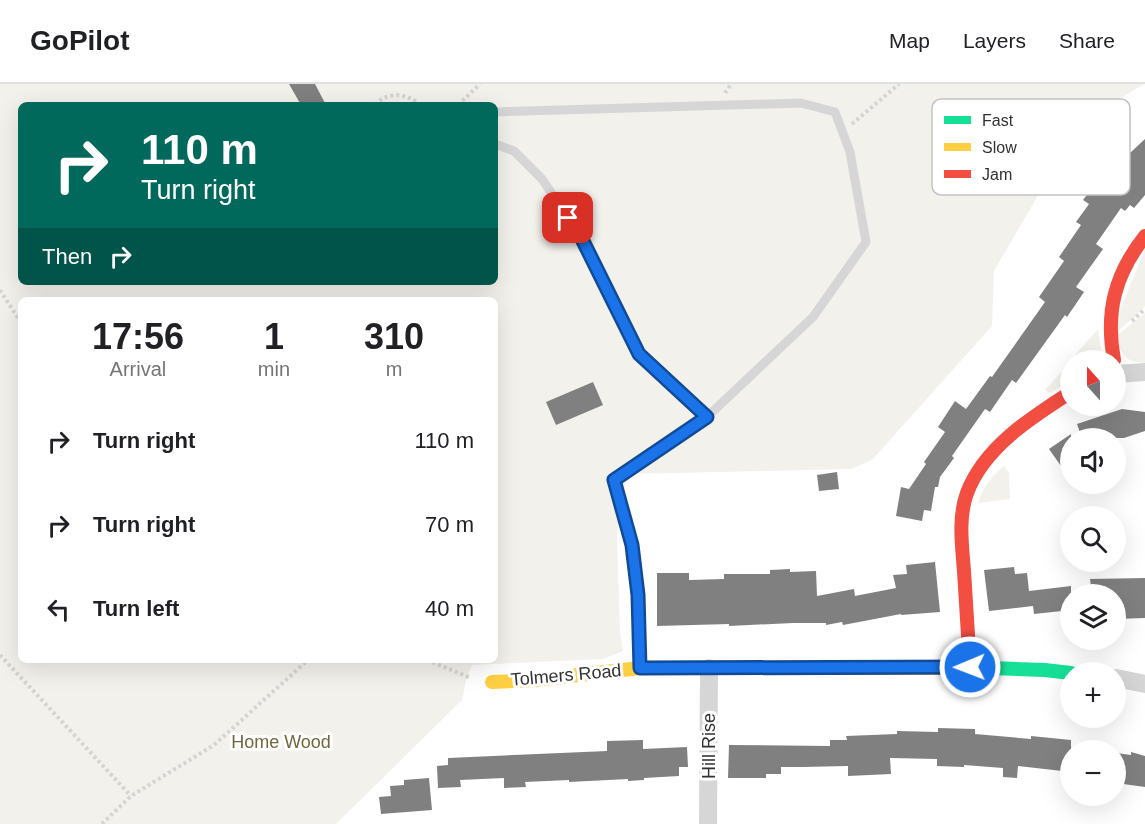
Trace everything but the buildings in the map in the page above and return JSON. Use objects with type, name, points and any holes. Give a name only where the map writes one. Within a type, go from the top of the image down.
[{"type":"street","points":[[1112,350],[1109,336],[1118,282],[1128,261],[1145,236]]},
{"type":"street","points":[[1126,371],[1145,372]]},
{"type":"street","points":[[970,667],[962,544],[967,493],[979,471],[1002,444],[1037,413],[1060,399]]},
{"type":"street","name":"Tolmers Road","points":[[492,682],[535,680],[640,668],[970,667],[1060,672]]},
{"type":"street","name":"Hill Rise","points":[[708,824],[709,668]]},
{"type":"street","points":[[1126,680],[1145,684]]},
{"type":"lane","points":[[498,112],[801,103],[835,112],[850,152],[866,242],[813,317],[707,417],[614,480],[632,545],[638,595],[640,668]]},
{"type":"lane","points":[[498,145],[513,151],[542,179],[581,237],[639,354],[707,417]]},
{"type":"path","points":[[461,102],[480,84]]},
{"type":"path","points":[[842,132],[899,84]]},
{"type":"path","points":[[378,102],[395,95],[406,96],[417,102]]},
{"type":"path","points":[[0,290],[18,319]]},
{"type":"path","points":[[0,655],[131,796]]},
{"type":"path","points":[[102,824],[131,796],[214,745],[305,663]]},
{"type":"path","points":[[435,663],[467,677],[492,682]]},
{"type":"green space","name":"Home Wood","points":[[0,84],[1145,84],[1121,99],[932,99],[932,195],[1038,195],[994,271],[992,326],[872,460],[851,469],[627,474],[617,534],[620,631],[623,651],[603,659],[472,665],[462,700],[336,824],[0,824]]},
{"type":"green space","points":[[1145,249],[1145,306],[1118,331],[1118,315]]},
{"type":"green space","points":[[1145,313],[1145,363],[1128,359],[1126,350],[1121,350],[1115,337]]},
{"type":"green space","points":[[1098,329],[1101,350],[1079,350]]},
{"type":"green space","points":[[1060,374],[1060,387],[1049,393],[1045,390]]},
{"type":"green space","points":[[1004,466],[1009,473],[1010,499],[978,503],[988,482]]},
{"type":"traffic: fast","points":[[991,668],[1060,672]]},
{"type":"traffic: slow","points":[[492,682],[535,680],[640,668],[991,668]]},
{"type":"traffic: jam","points":[[1113,350],[1111,326],[1115,294],[1126,265],[1145,236]]},
{"type":"traffic: jam","points":[[970,667],[961,532],[962,512],[967,493],[975,476],[997,447],[1025,423],[1060,399]]},
{"type":"route","points":[[568,218],[581,237],[639,354],[707,417],[614,480],[632,545],[638,595],[640,668],[970,667]]}]
